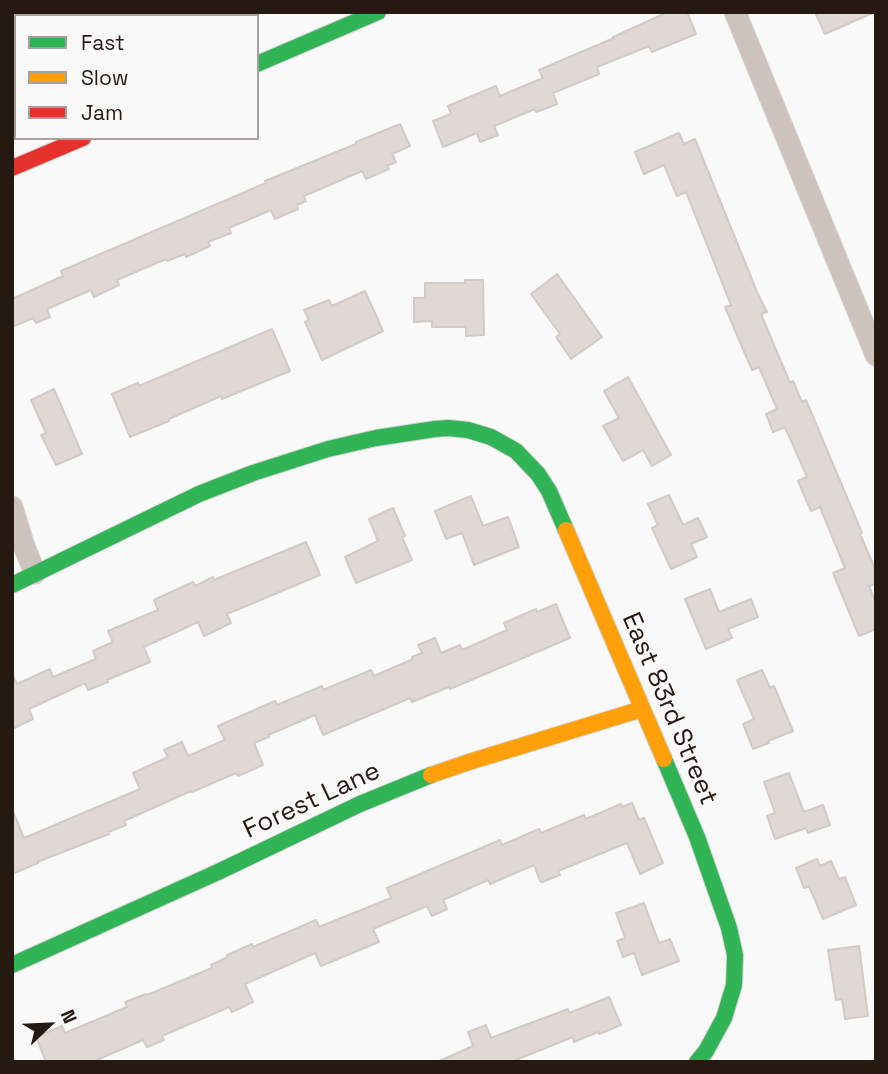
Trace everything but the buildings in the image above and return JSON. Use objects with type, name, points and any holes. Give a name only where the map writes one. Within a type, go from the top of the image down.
[{"type":"street","points":[[259,63],[346,18],[378,12]]},
{"type":"street","points":[[735,12],[876,355]]},
{"type":"street","points":[[12,168],[78,140]]},
{"type":"street","name":"East 83rd Street","points":[[12,585],[199,494],[253,472],[318,452],[376,438],[440,428],[477,432],[491,437],[523,457],[549,491],[693,828],[729,928],[735,954],[734,985],[724,1018],[697,1062]]},
{"type":"street","points":[[12,507],[35,573]]},
{"type":"street","name":"Forest Lane","points":[[12,965],[396,789],[469,762],[642,709]]},
{"type":"traffic: fast","points":[[259,63],[378,12]]},
{"type":"traffic: fast","points":[[12,585],[199,494],[253,473],[328,449],[435,429],[468,430],[491,437],[516,451],[538,474],[549,491],[566,530]]},
{"type":"traffic: fast","points":[[664,759],[697,837],[729,928],[735,955],[734,985],[724,1018],[697,1062]]},
{"type":"traffic: fast","points":[[12,965],[360,804],[431,775]]},
{"type":"traffic: slow","points":[[566,530],[664,759]]},
{"type":"traffic: slow","points":[[431,775],[642,709]]},
{"type":"traffic: jam","points":[[12,168],[78,140]]}]
